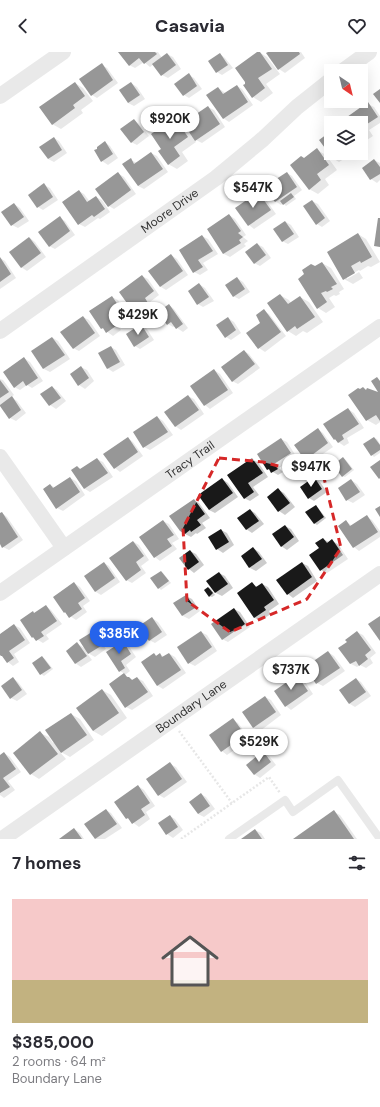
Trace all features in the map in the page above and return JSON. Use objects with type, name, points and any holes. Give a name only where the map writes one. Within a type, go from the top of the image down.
[{"type":"street","points":[[0,96],[63,52]]},
{"type":"street","points":[[353,64],[369,52]]},
{"type":"street","name":"Moore Drive","points":[[0,331],[216,178],[263,139],[297,106],[324,85]]},
{"type":"street","name":"Tracy Trail","points":[[0,593],[380,327]]},
{"type":"street","points":[[0,457],[64,548]]},
{"type":"street","name":"Boundary Lane","points":[[2,839],[380,574]]},
{"type":"lane","points":[[229,839],[284,800],[293,812],[338,780],[380,839]]},
{"type":"path","points":[[178,730],[232,803]]},
{"type":"path","points":[[181,839],[268,777],[284,800]]},
{"type":"highlighted area","points":[[219,458],[263,462],[324,478],[341,548],[307,599],[230,632],[187,601],[183,528]]},
{"type":"building","points":[[118,52],[155,52],[157,54],[144,64],[139,58],[129,66]]},
{"type":"building","points":[[257,52],[260,52],[272,69],[258,78],[265,88],[252,98],[243,85],[245,82],[235,68]]},
{"type":"building","points":[[299,52],[300,54],[278,70],[266,53]]},
{"type":"building","points":[[167,53],[176,65],[161,76],[152,64]]},
{"type":"building","points":[[220,53],[228,65],[216,73],[208,61]]},
{"type":"building","points":[[102,63],[113,80],[91,96],[79,79]]},
{"type":"building","points":[[189,73],[197,86],[183,96],[174,84]]},
{"type":"building","points":[[75,82],[85,96],[73,105],[75,108],[52,125],[39,107]]},
{"type":"building","points":[[131,82],[140,95],[128,103],[119,90]]},
{"type":"building","points":[[237,85],[248,102],[223,119],[206,95],[218,87],[223,94]]},
{"type":"building","points":[[380,89],[380,103],[373,94]]},
{"type":"building","points":[[368,102],[378,117],[368,123],[368,116],[348,116],[360,108],[368,108]]},
{"type":"building","points":[[208,106],[220,124],[195,141],[183,123]]},
{"type":"building","points":[[175,118],[188,137],[174,147],[180,156],[168,165],[158,151],[161,149],[151,134]]},
{"type":"building","points":[[134,119],[144,132],[131,143],[120,129]]},
{"type":"building","points":[[324,136],[324,147],[319,140]]},
{"type":"building","points":[[54,137],[62,150],[48,159],[39,147]]},
{"type":"building","points":[[105,141],[113,154],[101,162],[94,150]]},
{"type":"building","points":[[317,148],[324,160],[329,165],[317,174],[321,180],[309,190],[290,165],[301,156],[304,158]]},
{"type":"building","points":[[151,152],[163,169],[138,186],[122,164],[131,158],[134,164]]},
{"type":"building","points":[[374,159],[380,167],[380,174],[370,180],[362,168]]},
{"type":"building","points":[[118,172],[131,190],[108,207],[95,189]]},
{"type":"building","points":[[287,172],[297,187],[275,202],[264,187]]},
{"type":"building","points":[[44,183],[53,197],[37,208],[28,195]]},
{"type":"building","points":[[79,190],[87,202],[96,196],[105,209],[94,217],[92,215],[78,225],[62,202]]},
{"type":"building","points":[[258,192],[271,210],[248,226],[235,208]]},
{"type":"building","points":[[291,193],[294,197],[283,205],[280,201]]},
{"type":"building","points":[[312,200],[325,218],[316,225],[303,206]]},
{"type":"building","points":[[14,203],[24,217],[11,226],[1,212]]},
{"type":"building","points":[[229,214],[241,231],[238,233],[243,237],[239,240],[241,243],[223,254],[207,229]]},
{"type":"building","points":[[60,216],[70,231],[49,247],[38,232]]},
{"type":"building","points":[[378,218],[380,218],[380,247],[374,246]]},
{"type":"building","points":[[285,221],[294,234],[282,242],[273,229]]},
{"type":"building","points":[[358,233],[372,257],[351,266],[355,273],[343,280],[327,252]]},
{"type":"building","points":[[202,235],[213,251],[198,260],[203,267],[193,273],[179,250]]},
{"type":"building","points":[[29,237],[41,253],[21,268],[9,252]]},
{"type":"building","points":[[257,243],[266,255],[254,264],[245,252]]},
{"type":"building","points":[[171,254],[183,271],[160,287],[148,271]]},
{"type":"building","points":[[0,257],[11,274],[0,282]]},
{"type":"building","points":[[322,262],[337,284],[331,287],[333,289],[321,293],[327,302],[317,309],[298,279],[304,274],[302,270],[311,264],[315,266]]},
{"type":"building","points":[[142,275],[154,291],[145,298],[148,303],[134,313],[119,292]]},
{"type":"building","points":[[237,277],[245,289],[233,297],[225,285]]},
{"type":"building","points":[[199,283],[209,297],[197,305],[188,291]]},
{"type":"building","points":[[280,294],[288,304],[300,296],[315,317],[297,329],[295,326],[287,332],[267,303]]},
{"type":"building","points":[[112,296],[124,314],[113,321],[116,326],[106,333],[103,328],[101,329],[89,311]]},
{"type":"building","points":[[169,304],[183,324],[176,329],[171,322],[167,325],[158,312]]},
{"type":"building","points":[[264,309],[281,332],[258,349],[246,333],[260,323],[256,315]]},
{"type":"building","points":[[83,316],[95,333],[73,349],[60,332]]},
{"type":"building","points":[[228,317],[236,330],[225,338],[216,325]]},
{"type":"building","points":[[141,324],[149,337],[134,347],[126,334]]},
{"type":"building","points":[[52,337],[65,355],[43,369],[31,351]]},
{"type":"building","points":[[111,346],[120,362],[107,369],[98,353]]},
{"type":"building","points":[[244,350],[255,364],[232,382],[221,367]]},
{"type":"building","points":[[24,357],[38,378],[26,386],[23,381],[14,388],[3,372]]},
{"type":"building","points":[[81,366],[89,378],[78,386],[70,374]]},
{"type":"building","points":[[214,369],[228,390],[204,406],[190,386]]},
{"type":"building","points":[[377,377],[380,381],[380,421],[376,415],[366,421],[348,395],[358,388],[360,389],[363,387],[366,390],[367,388],[378,392],[371,381]]},
{"type":"building","points":[[0,380],[9,392],[0,398]]},
{"type":"building","points":[[52,386],[61,398],[49,406],[40,394]]},
{"type":"building","points":[[188,395],[199,410],[175,427],[164,412]]},
{"type":"building","points":[[12,396],[21,410],[9,419],[0,405]]},
{"type":"building","points":[[348,408],[359,424],[342,435],[344,439],[338,443],[335,439],[334,440],[323,424]]},
{"type":"building","points":[[157,416],[168,432],[143,448],[133,432]]},
{"type":"building","points":[[318,428],[328,443],[312,455],[315,459],[309,463],[294,445]]},
{"type":"building","points":[[128,437],[138,452],[114,469],[103,454]]},
{"type":"building","points":[[374,437],[380,445],[380,450],[371,456],[363,444]]},
{"type":"building","points":[[281,438],[291,453],[274,464],[278,469],[271,473],[269,469],[267,470],[257,454]]},
{"type":"building","points":[[343,457],[352,469],[342,477],[333,465]]},
{"type":"building","points":[[97,458],[108,473],[84,489],[71,470],[77,466],[80,469]]},
{"type":"building","points":[[252,458],[263,473],[248,483],[254,492],[244,499],[227,475]]},
{"type":"building","points":[[380,460],[380,478],[379,479],[370,467]]},
{"type":"building","points":[[70,477],[80,492],[56,509],[43,489],[50,484],[53,488]]},
{"type":"building","points":[[314,477],[322,489],[308,499],[300,487]]},
{"type":"building","points":[[222,478],[233,493],[209,510],[198,495]]},
{"type":"building","points":[[351,479],[360,492],[346,501],[338,488]]},
{"type":"building","points":[[278,488],[290,503],[278,512],[267,497]]},
{"type":"building","points":[[194,499],[205,514],[197,520],[201,525],[185,534],[180,531],[169,516]]},
{"type":"building","points":[[316,505],[324,517],[314,524],[305,512]]},
{"type":"building","points":[[380,506],[380,517],[375,509]]},
{"type":"building","points":[[250,509],[259,521],[246,530],[237,518]]},
{"type":"building","points":[[2,512],[18,537],[2,548],[0,544],[0,513]]},
{"type":"building","points":[[367,515],[378,532],[353,548],[338,526],[346,520],[350,526]]},
{"type":"building","points":[[163,520],[174,535],[167,539],[172,546],[154,558],[139,537]]},
{"type":"building","points":[[285,525],[294,537],[281,547],[272,534]]},
{"type":"building","points":[[221,529],[229,542],[216,550],[208,537]]},
{"type":"building","points":[[323,538],[327,543],[332,539],[343,555],[320,571],[309,555],[319,548],[315,543]]},
{"type":"building","points":[[133,541],[144,556],[136,562],[141,570],[126,581],[109,558]]},
{"type":"building","points":[[253,547],[262,559],[249,568],[241,556]]},
{"type":"building","points":[[190,550],[199,562],[188,570],[179,558]]},
{"type":"building","points":[[104,562],[115,578],[95,592],[84,576]]},
{"type":"building","points":[[302,562],[312,577],[287,595],[276,580]]},
{"type":"building","points":[[161,571],[169,581],[158,589],[150,578]]},
{"type":"building","points":[[219,572],[228,584],[215,593],[206,581]]},
{"type":"building","points":[[74,582],[85,598],[78,603],[82,609],[69,618],[53,597]]},
{"type":"building","points":[[252,582],[256,587],[262,583],[274,600],[264,607],[266,610],[254,618],[237,593]]},
{"type":"building","points":[[208,587],[213,593],[209,597],[204,590]]},
{"type":"building","points":[[186,595],[195,608],[182,616],[173,603]]},
{"type":"building","points":[[46,605],[57,621],[41,632],[44,636],[36,641],[33,637],[32,638],[20,620],[33,611],[34,613]]},
{"type":"building","points":[[234,608],[245,624],[222,640],[211,624]]},
{"type":"building","points":[[380,616],[380,641],[368,624]]},
{"type":"building","points":[[152,617],[162,632],[149,641],[139,626]]},
{"type":"building","points":[[14,624],[25,640],[9,651],[14,658],[7,663],[0,655],[0,634]]},
{"type":"building","points":[[201,631],[212,647],[188,664],[177,647]]},
{"type":"building","points":[[357,631],[371,650],[365,655],[368,659],[359,666],[356,661],[350,664],[338,648],[347,642],[345,640]]},
{"type":"building","points":[[92,632],[101,646],[88,654],[79,640]]},
{"type":"building","points":[[123,641],[131,654],[121,661],[125,668],[119,672],[106,652]]},
{"type":"building","points":[[77,642],[87,656],[75,664],[66,651]]},
{"type":"building","points":[[328,651],[340,668],[316,684],[305,667]]},
{"type":"building","points":[[154,653],[156,656],[160,653],[162,657],[169,653],[181,670],[157,686],[141,662]]},
{"type":"building","points":[[42,656],[51,668],[40,675],[32,663]]},
{"type":"building","points":[[124,673],[132,680],[137,677],[148,692],[125,708],[109,684]]},
{"type":"building","points":[[297,675],[308,691],[285,707],[274,691]]},
{"type":"building","points":[[13,677],[22,690],[10,699],[1,686]]},
{"type":"building","points":[[356,678],[366,692],[349,704],[339,690]]},
{"type":"building","points":[[102,689],[119,713],[93,731],[76,708]]},
{"type":"building","points":[[265,696],[276,712],[253,728],[242,712]]},
{"type":"building","points":[[71,713],[87,735],[61,753],[45,730]]},
{"type":"building","points":[[233,718],[245,735],[221,752],[209,735]]},
{"type":"building","points":[[40,731],[58,754],[30,775],[13,753]]},
{"type":"building","points":[[263,751],[271,762],[254,775],[246,765]]},
{"type":"building","points":[[4,752],[16,769],[3,778],[10,787],[0,793],[0,755]]},
{"type":"building","points":[[170,762],[182,779],[158,796],[146,779]]},
{"type":"building","points":[[138,785],[150,803],[141,809],[145,815],[132,824],[128,818],[126,819],[114,802]]},
{"type":"building","points":[[201,793],[210,806],[198,814],[189,802]]},
{"type":"building","points":[[106,809],[117,824],[95,839],[84,824]]},
{"type":"building","points":[[334,810],[354,839],[293,839]]},
{"type":"building","points":[[170,815],[178,827],[166,835],[158,823]]},
{"type":"building","points":[[74,828],[82,839],[59,839]]},
{"type":"building","points":[[255,829],[262,839],[241,839]]}]
